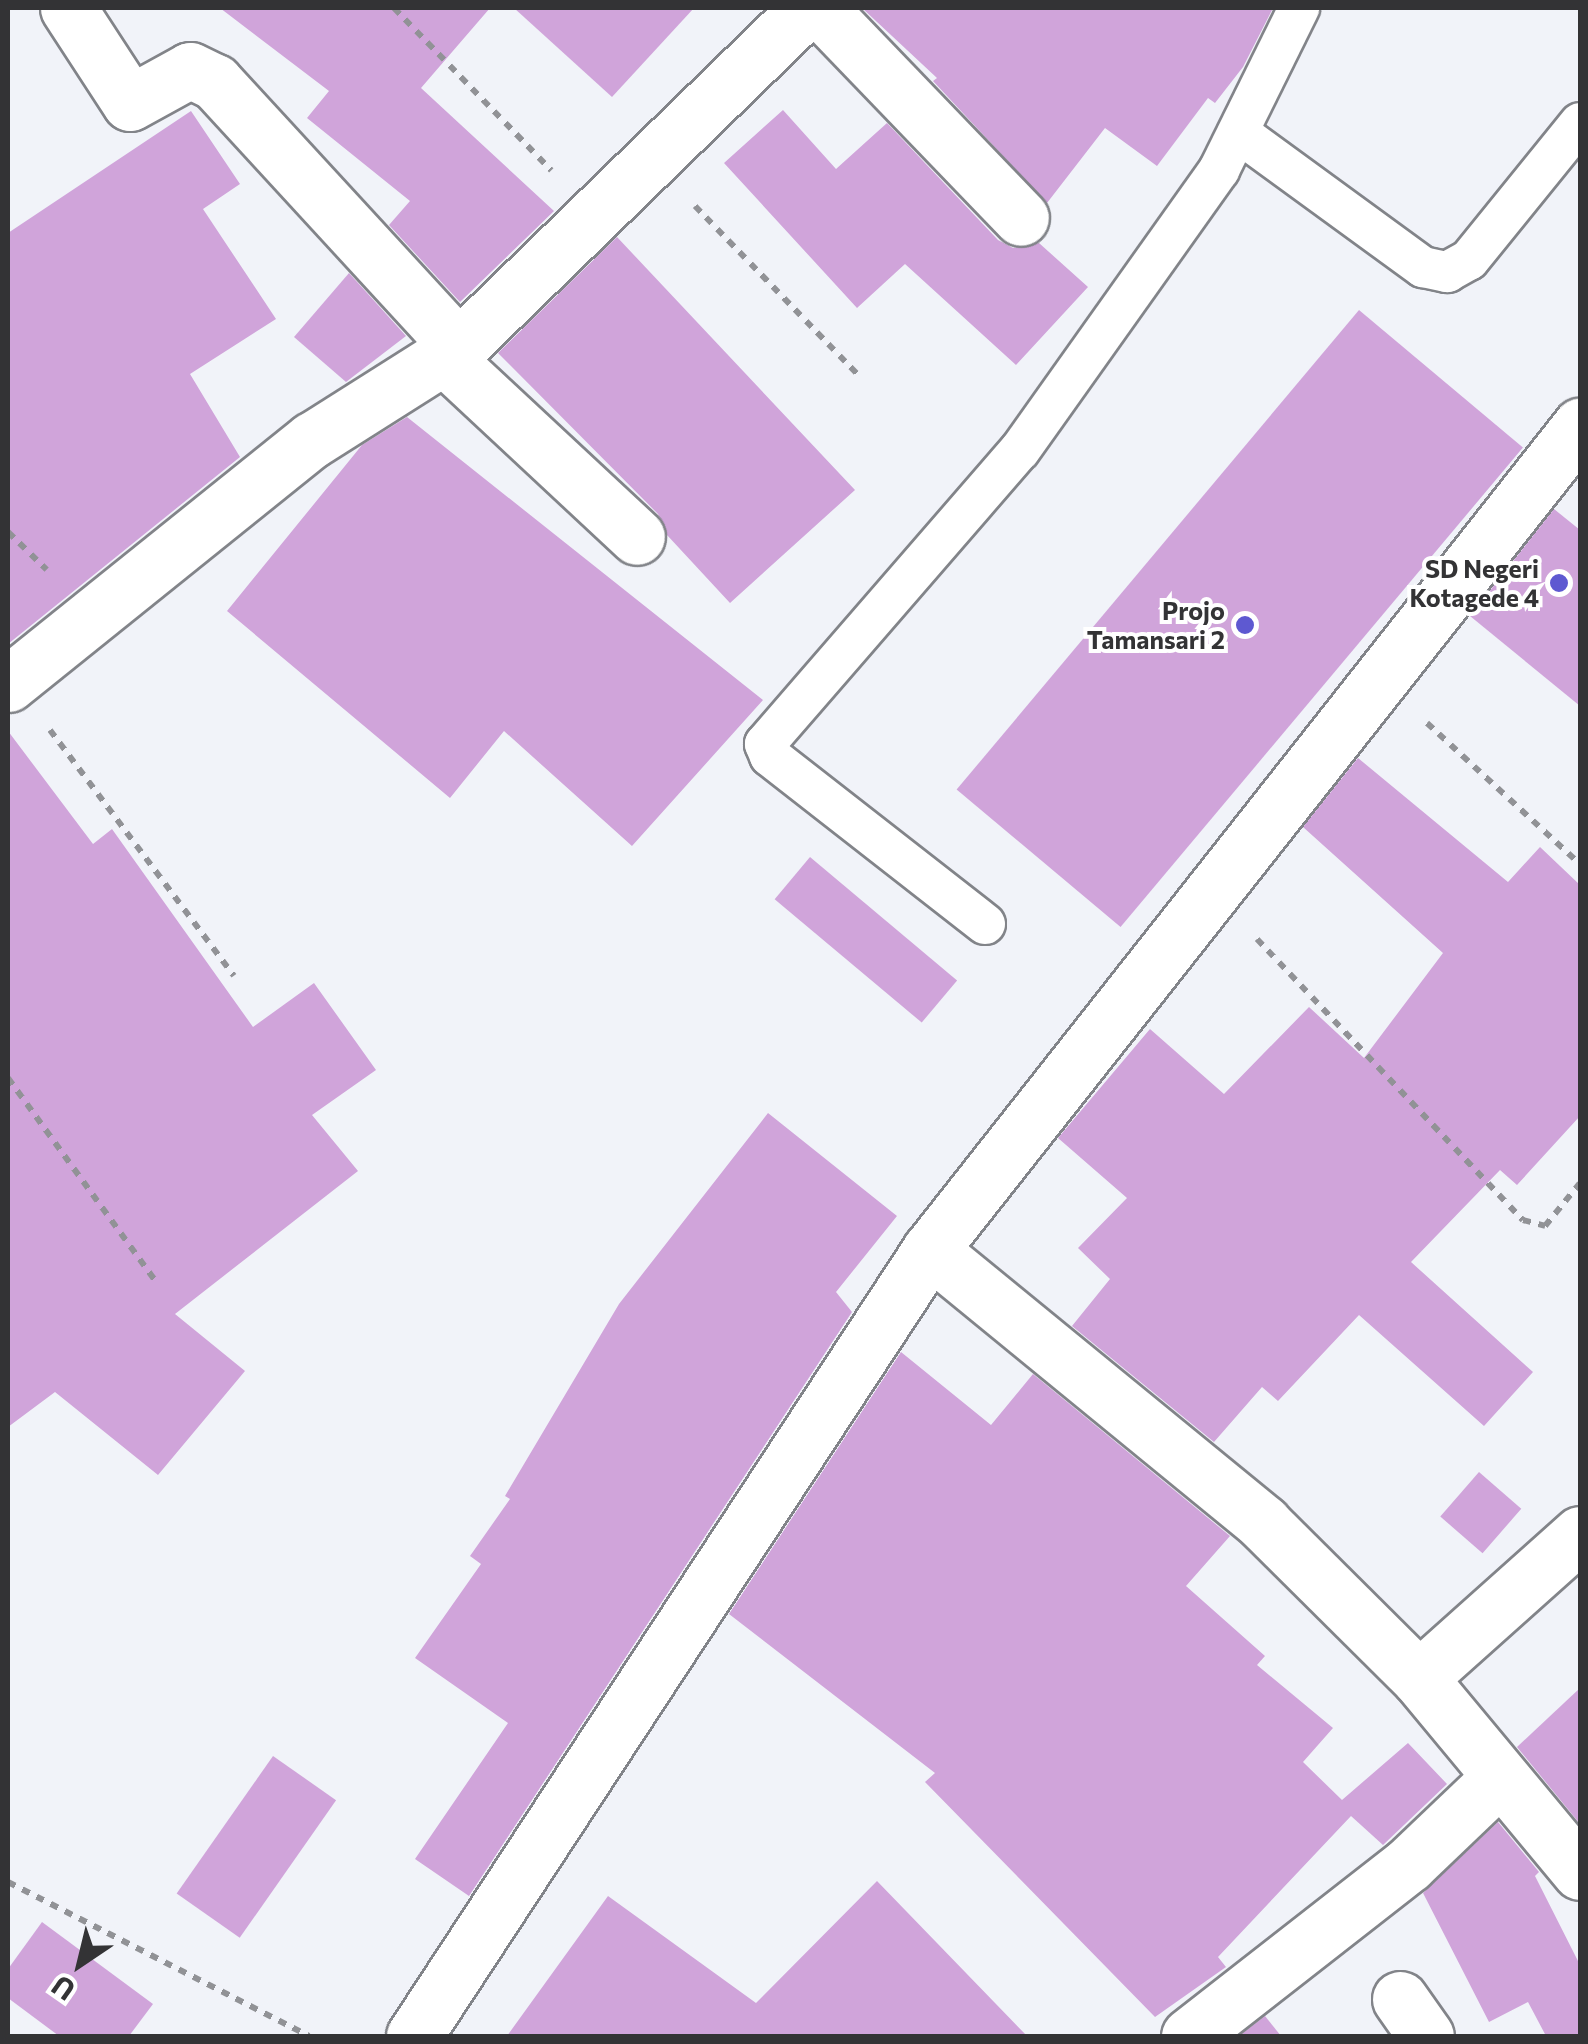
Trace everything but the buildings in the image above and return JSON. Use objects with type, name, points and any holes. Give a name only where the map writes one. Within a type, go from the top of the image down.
[{"type":"street","points":[[68,8],[130,102],[190,70],[216,82],[451,351],[637,537]]},
{"type":"street","points":[[10,682],[312,440],[451,351],[598,217],[808,8]]},
{"type":"street","points":[[819,8],[1021,218]]},
{"type":"street","points":[[414,2036],[930,1250],[1580,426]]},
{"type":"street","points":[[930,1250],[1263,1524],[1419,1678],[1498,1779],[1580,1872]]},
{"type":"street","points":[[1419,1678],[1580,1534]]},
{"type":"street","points":[[1189,2036],[1409,1864],[1498,1779]]},
{"type":"lane","points":[[985,924],[770,756],[765,744],[1020,450],[1192,213],[1238,132],[1299,8]]},
{"type":"lane","points":[[1238,132],[1423,268],[1447,272],[1470,260],[1580,123]]},
{"type":"path","points":[[394,8],[598,217]]},
{"type":"path","points":[[652,162],[859,376]]},
{"type":"path","points":[[1380,680],[1580,864]]},
{"type":"path","points":[[10,682],[234,976]]},
{"type":"path","points":[[1211,891],[1522,1220],[1546,1226],[1580,1184]]},
{"type":"path","points":[[8,1078],[156,1282]]},
{"type":"path","points":[[8,1882],[309,2036]]},
{"type":"place","name":"SD Negeri Kotagede 4","points":[[1559,583]]},
{"type":"place","name":"Projo Tamansari 2","points":[[1245,625]]}]
